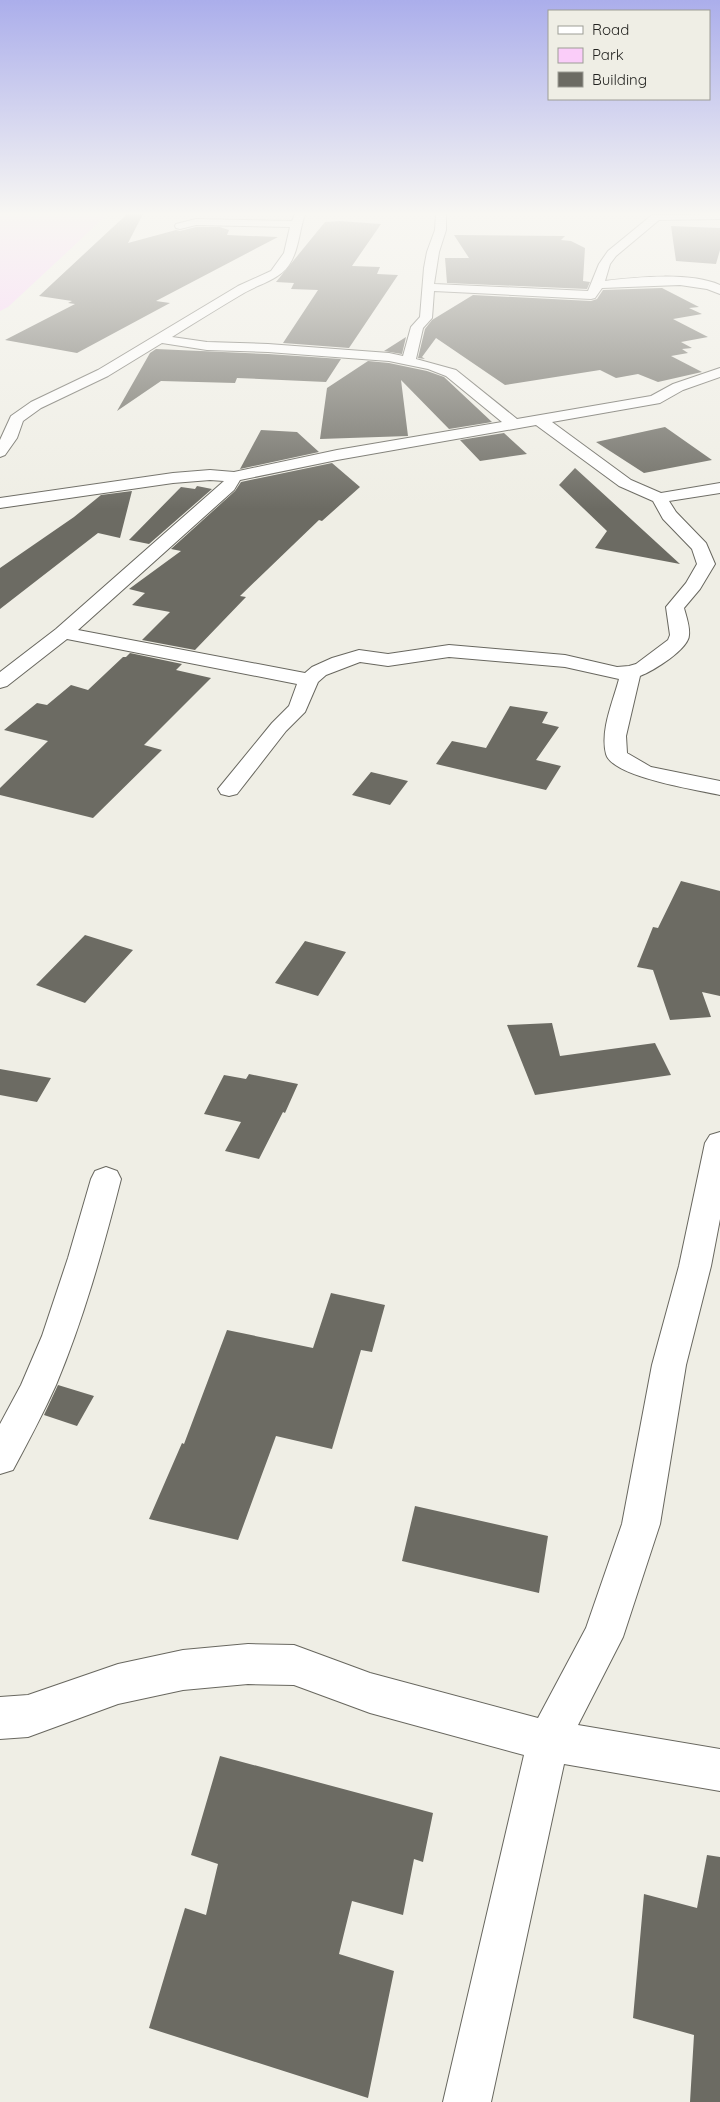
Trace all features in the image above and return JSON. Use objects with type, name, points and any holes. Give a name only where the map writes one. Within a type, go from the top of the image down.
[{"type":"street","points":[[0,452],[9,438],[16,419],[36,405],[103,374],[204,312]]},
{"type":"street","points":[[409,361],[417,327],[426,318],[426,312]]},
{"type":"street","points":[[162,339],[207,346],[343,353],[409,361],[432,366],[451,373],[514,424]]},
{"type":"street","points":[[0,503],[174,478],[234,477],[337,455],[656,400],[678,387],[720,372]]},
{"type":"street","points":[[539,420],[625,483],[659,498],[720,488]]},
{"type":"street","points":[[0,682],[63,633],[228,487],[234,477]]},
{"type":"street","points":[[228,789],[279,726],[298,708],[309,680],[319,671],[359,656],[388,660],[449,651],[565,662],[617,672],[631,672],[643,668],[677,643],[680,635],[675,607],[694,585],[706,564],[700,547],[669,515],[659,498]]},
{"type":"street","points":[[63,633],[309,680]]},
{"type":"street","points":[[631,672],[615,736],[617,756],[644,772],[720,788]]},
{"type":"street","points":[[467,2102],[469,2084],[548,1741],[603,1637],[641,1524],[669,1365],[695,1266],[720,1143]]},
{"type":"street","points":[[0,1458],[38,1388],[79,1273],[106,1179]]},
{"type":"street","points":[[0,1718],[28,1716],[118,1684],[183,1670],[248,1664],[294,1666],[370,1693],[548,1741],[720,1770]]},
{"type":"building","points":[[59,312],[153,312],[77,353],[5,340]]},
{"type":"building","points":[[303,312],[373,312],[349,348],[283,343]]},
{"type":"building","points":[[445,312],[698,312],[702,314],[673,319],[708,337],[681,342],[692,348],[682,349],[688,353],[671,356],[702,372],[658,382],[638,374],[616,378],[600,370],[505,385],[436,338],[422,357],[425,359],[418,358],[425,329],[432,320]]},
{"type":"building","points":[[406,337],[402,354],[384,351]]},
{"type":"building","points":[[156,349],[341,359],[326,382],[237,378],[235,383],[161,381],[117,411],[150,353]]},
{"type":"building","points":[[368,361],[389,363],[427,371],[444,377],[492,422],[449,429],[401,380],[408,436],[320,439],[327,388]]},
{"type":"building","points":[[665,427],[712,460],[644,473],[596,442]]},
{"type":"building","points":[[261,430],[297,432],[319,452],[240,469]]},
{"type":"building","points":[[504,433],[527,454],[480,461],[460,440]]},
{"type":"building","points":[[332,463],[360,487],[322,521],[319,520],[240,596],[246,597],[195,650],[142,640],[170,612],[132,605],[145,593],[129,589],[181,551],[171,549],[235,491],[241,482]]},
{"type":"building","points":[[575,468],[680,564],[595,548],[607,531],[559,485]]},
{"type":"building","points":[[197,486],[212,489],[149,544],[129,540],[181,487],[195,489]]},
{"type":"building","points":[[132,491],[120,538],[98,533],[0,609],[0,568],[74,517],[101,495]]},
{"type":"building","points":[[130,653],[182,664],[176,670],[211,678],[144,745],[162,750],[93,818],[0,795],[0,788],[48,741],[4,730],[37,703],[47,705],[71,685],[88,690],[123,657]]},
{"type":"building","points":[[510,706],[548,712],[542,723],[559,727],[536,760],[561,766],[546,790],[436,764],[452,741],[486,748]]},
{"type":"building","points":[[371,772],[408,781],[390,805],[352,795]]},
{"type":"building","points":[[681,881],[720,891],[720,996],[702,992],[711,1017],[670,1020],[653,970],[637,967],[653,927],[658,928]]},
{"type":"building","points":[[85,935],[133,950],[85,1003],[36,985]]},
{"type":"building","points":[[305,941],[346,952],[318,996],[275,983]]},
{"type":"building","points":[[552,1023],[560,1056],[655,1043],[671,1075],[535,1095],[507,1025]]},
{"type":"building","points":[[0,1069],[51,1078],[37,1102],[0,1095]]},
{"type":"building","points":[[249,1074],[298,1084],[285,1113],[283,1112],[259,1159],[225,1151],[241,1122],[204,1114],[224,1075],[246,1079]]},
{"type":"building","points":[[331,1293],[385,1305],[372,1352],[361,1350],[332,1449],[276,1436],[238,1540],[149,1519],[182,1443],[184,1444],[227,1330],[313,1348]]},
{"type":"building","points":[[58,1385],[94,1396],[77,1426],[44,1415]]},
{"type":"building","points":[[415,1506],[548,1536],[539,1593],[402,1561]]},
{"type":"building","points":[[220,1756],[433,1813],[423,1862],[414,1859],[403,1915],[352,1901],[339,1954],[394,1971],[368,2098],[149,2028],[185,1908],[206,1915],[218,1864],[191,1855]]},
{"type":"building","points":[[707,1855],[720,1857],[720,2102],[690,2102],[694,2035],[633,2018],[644,1894],[697,1908]]}]
